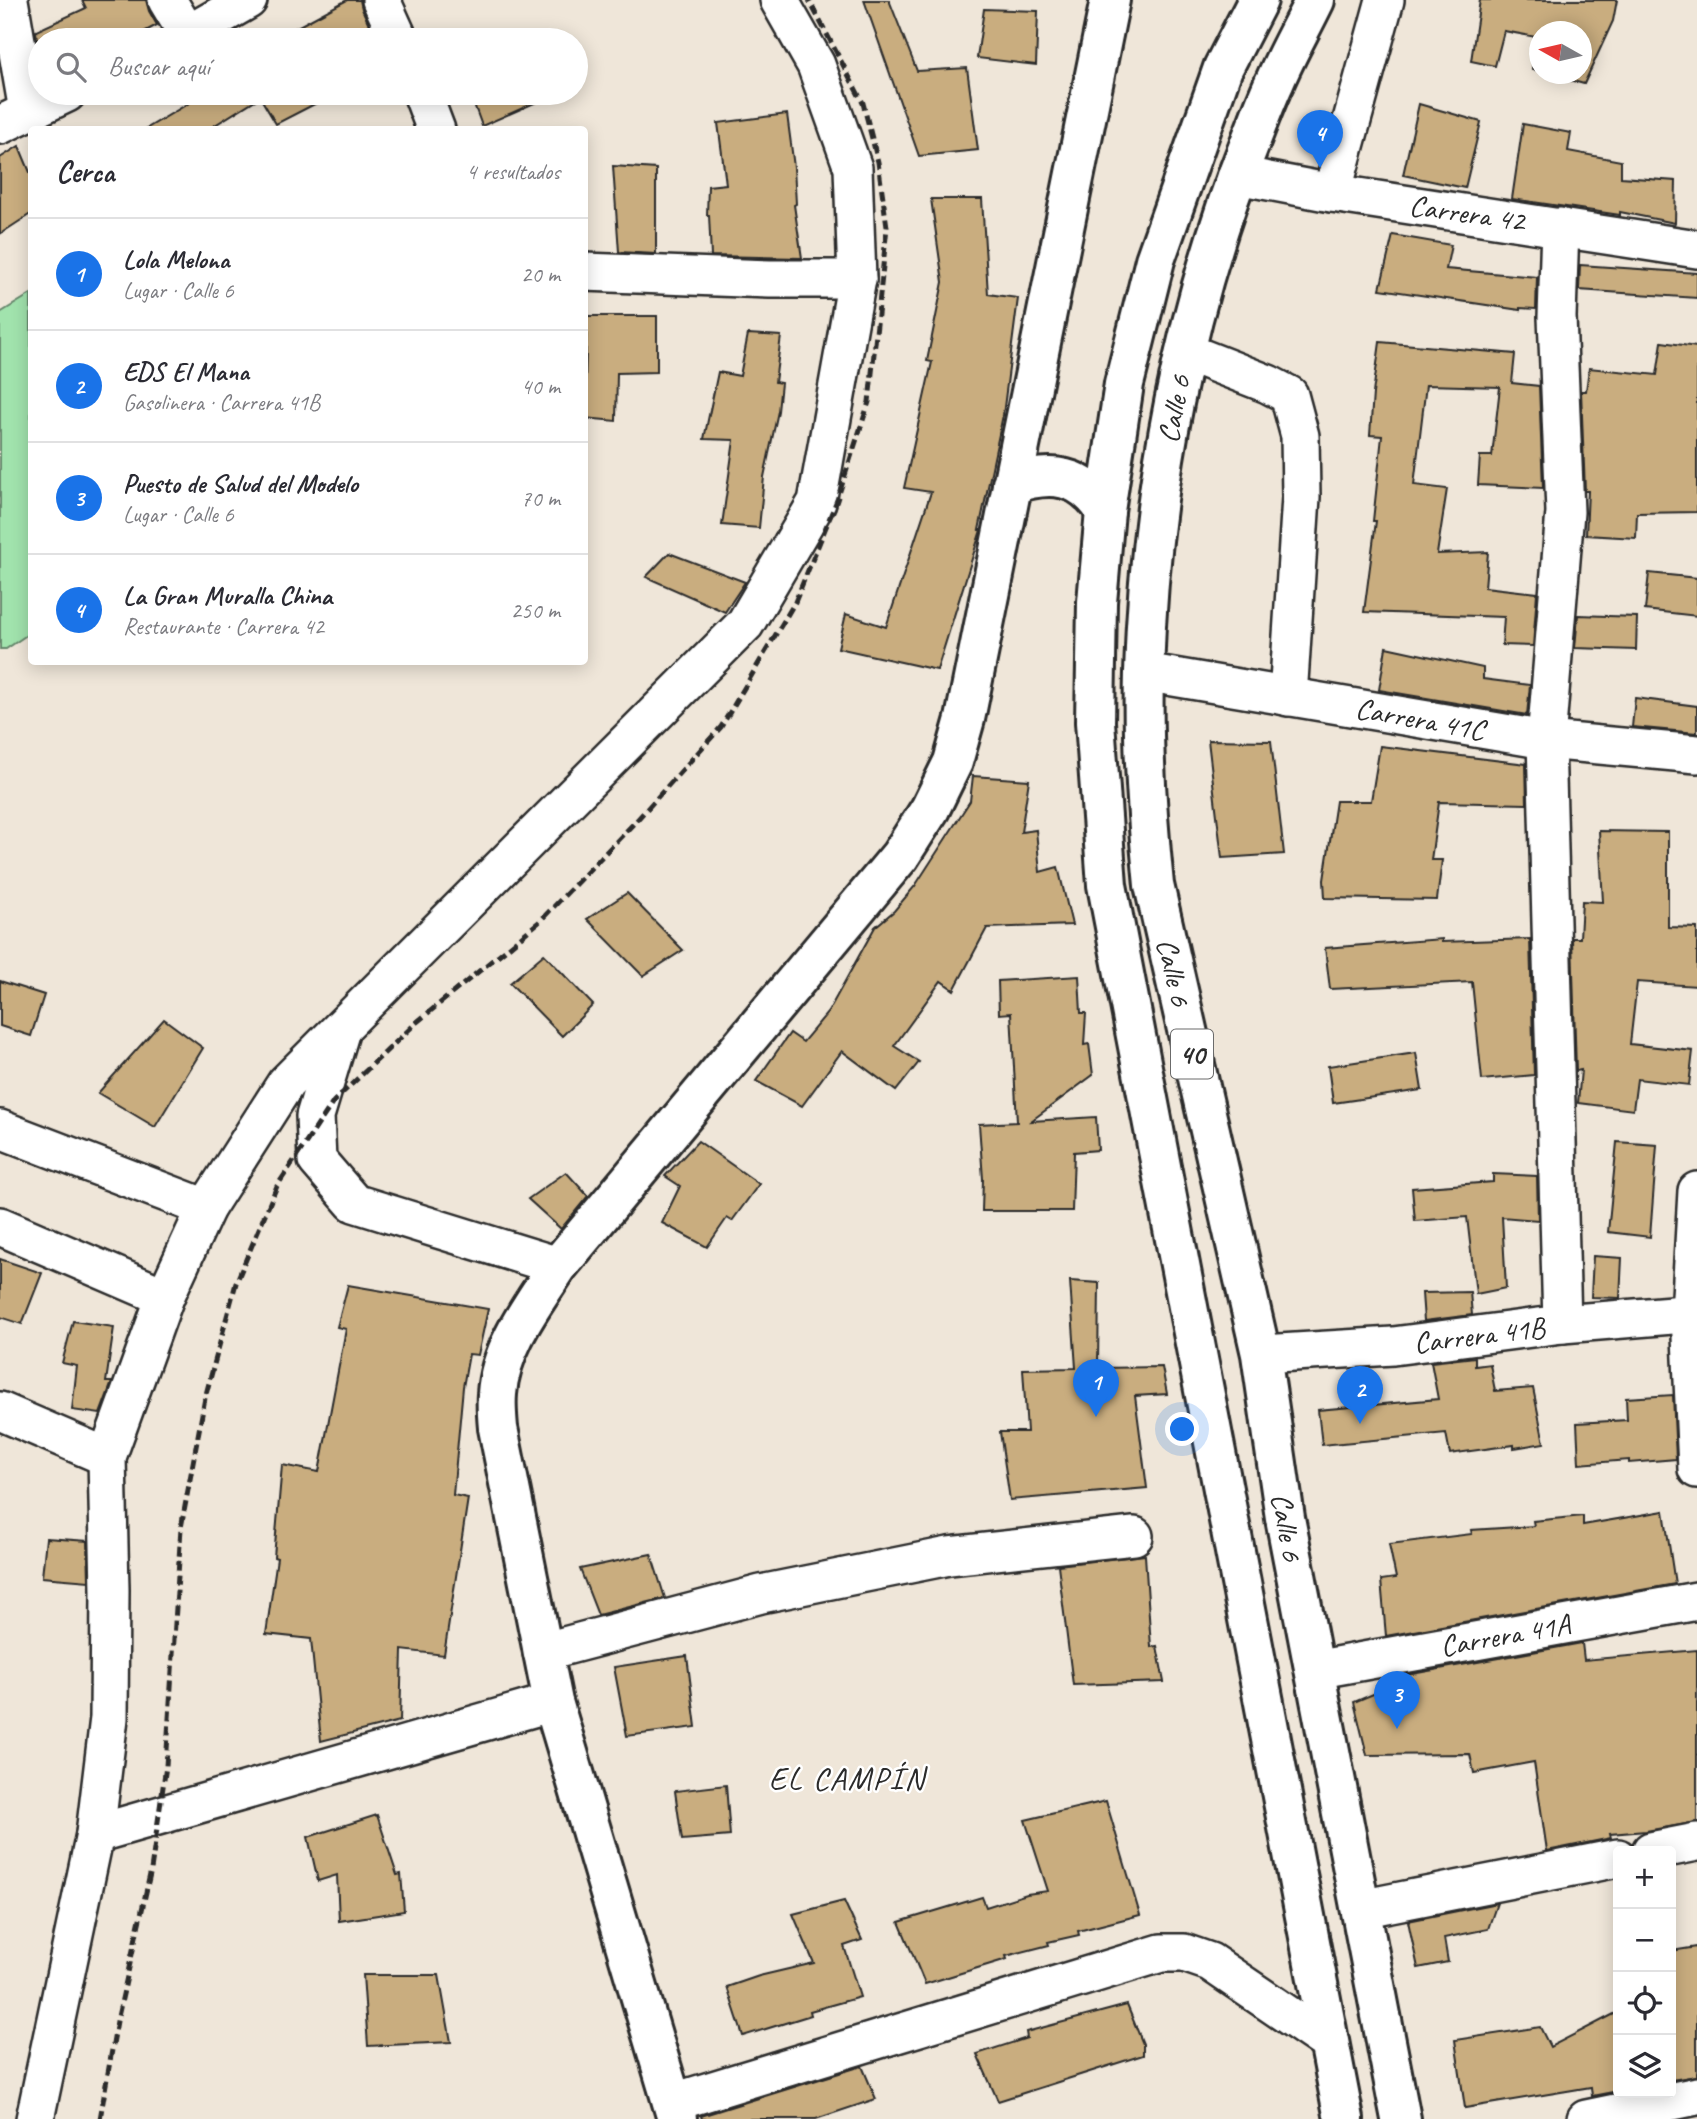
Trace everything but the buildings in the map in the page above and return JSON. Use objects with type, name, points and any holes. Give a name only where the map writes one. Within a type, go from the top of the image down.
[{"type":"main road","points":[[676,2111],[553,1702],[498,1428],[497,1393],[503,1363],[513,1337],[558,1266],[900,856],[930,809],[953,762],[965,719],[1110,0]]},
{"type":"main road","name":"Calle 6","points":[[1258,0],[1223,68],[1154,260],[1124,384],[1105,511],[1097,602],[1095,722],[1107,885],[1344,2119]]},
{"type":"main road","name":"Calle 6","points":[[1315,0],[1274,82],[1237,175],[1210,256],[1186,352],[1168,431],[1150,569],[1144,726],[1154,885],[1261,1354],[1284,1518],[1401,2119]]},
{"type":"main road","points":[[1012,484],[1034,477],[1056,477],[1077,483],[1096,496],[1105,511]]},
{"type":"street","points":[[9,0],[14,118],[42,105]]},
{"type":"street","points":[[167,0],[179,28]]},
{"type":"street","points":[[200,28],[248,0]]},
{"type":"street","points":[[381,0],[394,28]]},
{"type":"street","points":[[35,2119],[95,1833],[109,1718],[107,1457],[165,1297],[205,1208],[286,1083],[745,624],[817,502],[857,279],[853,168],[816,65],[779,0]]},
{"type":"street","points":[[1332,193],[1385,0]]},
{"type":"street","points":[[427,105],[434,126]]},
{"type":"street","name":"Carrera 42","points":[[1237,175],[1332,193],[1697,249]]},
{"type":"street","points":[[1560,227],[1557,317],[1566,512],[1546,740],[1562,1324]]},
{"type":"street","points":[[588,272],[770,279],[857,279]]},
{"type":"street","points":[[1186,352],[1289,395],[1300,436],[1300,497],[1288,696]]},
{"type":"street","name":"Carrera 41C","points":[[1144,672],[1546,740],[1697,754]]},
{"type":"street","points":[[342,1028],[315,1116],[317,1160],[354,1203],[558,1266]]},
{"type":"street","points":[[0,1129],[205,1208]]},
{"type":"street","points":[[1697,1191],[1693,1314],[1697,1469]]},
{"type":"street","points":[[0,1226],[165,1297]]},
{"type":"street","name":"Carrera 41B","points":[[1261,1354],[1393,1346],[1562,1324],[1693,1314]]},
{"type":"street","points":[[0,1411],[107,1457]]},
{"type":"street","points":[[542,1652],[761,1594],[949,1556],[1134,1536]]},
{"type":"street","name":"Carrera 41A","points":[[1314,1670],[1697,1601]]},
{"type":"street","points":[[95,1833],[553,1702]]},
{"type":"street","points":[[1676,1846],[1697,1842]]},
{"type":"street","points":[[1360,1909],[1613,1859]]},
{"type":"street","points":[[676,2111],[1161,1953],[1184,1953],[1210,1962],[1329,2043]]},
{"type":"street","points":[[1586,2119],[1697,2096]]},
{"type":"green space","points":[[28,296],[28,634],[6,649],[0,649],[0,313]]},
{"type":"railway","points":[[100,2119],[117,2021],[151,1870],[166,1766],[181,1528],[205,1398],[236,1283],[277,1186],[334,1101],[417,1022],[539,922],[721,727],[795,602],[837,500],[869,402],[887,227],[878,162],[863,103],[809,0]]},
{"type":"place","name":"La Gran Muralla China","points":[[1320,168]]},
{"type":"place","name":"Lola Melona","points":[[1096,1417]]},
{"type":"place","name":"EDS El Mana","points":[[1360,1424]]},
{"type":"place","name":"Puesto de Salud del Modelo","points":[[1397,1729]]},
{"type":"district","name":"EL CAMPÍN","points":[[847,1778]]}]
